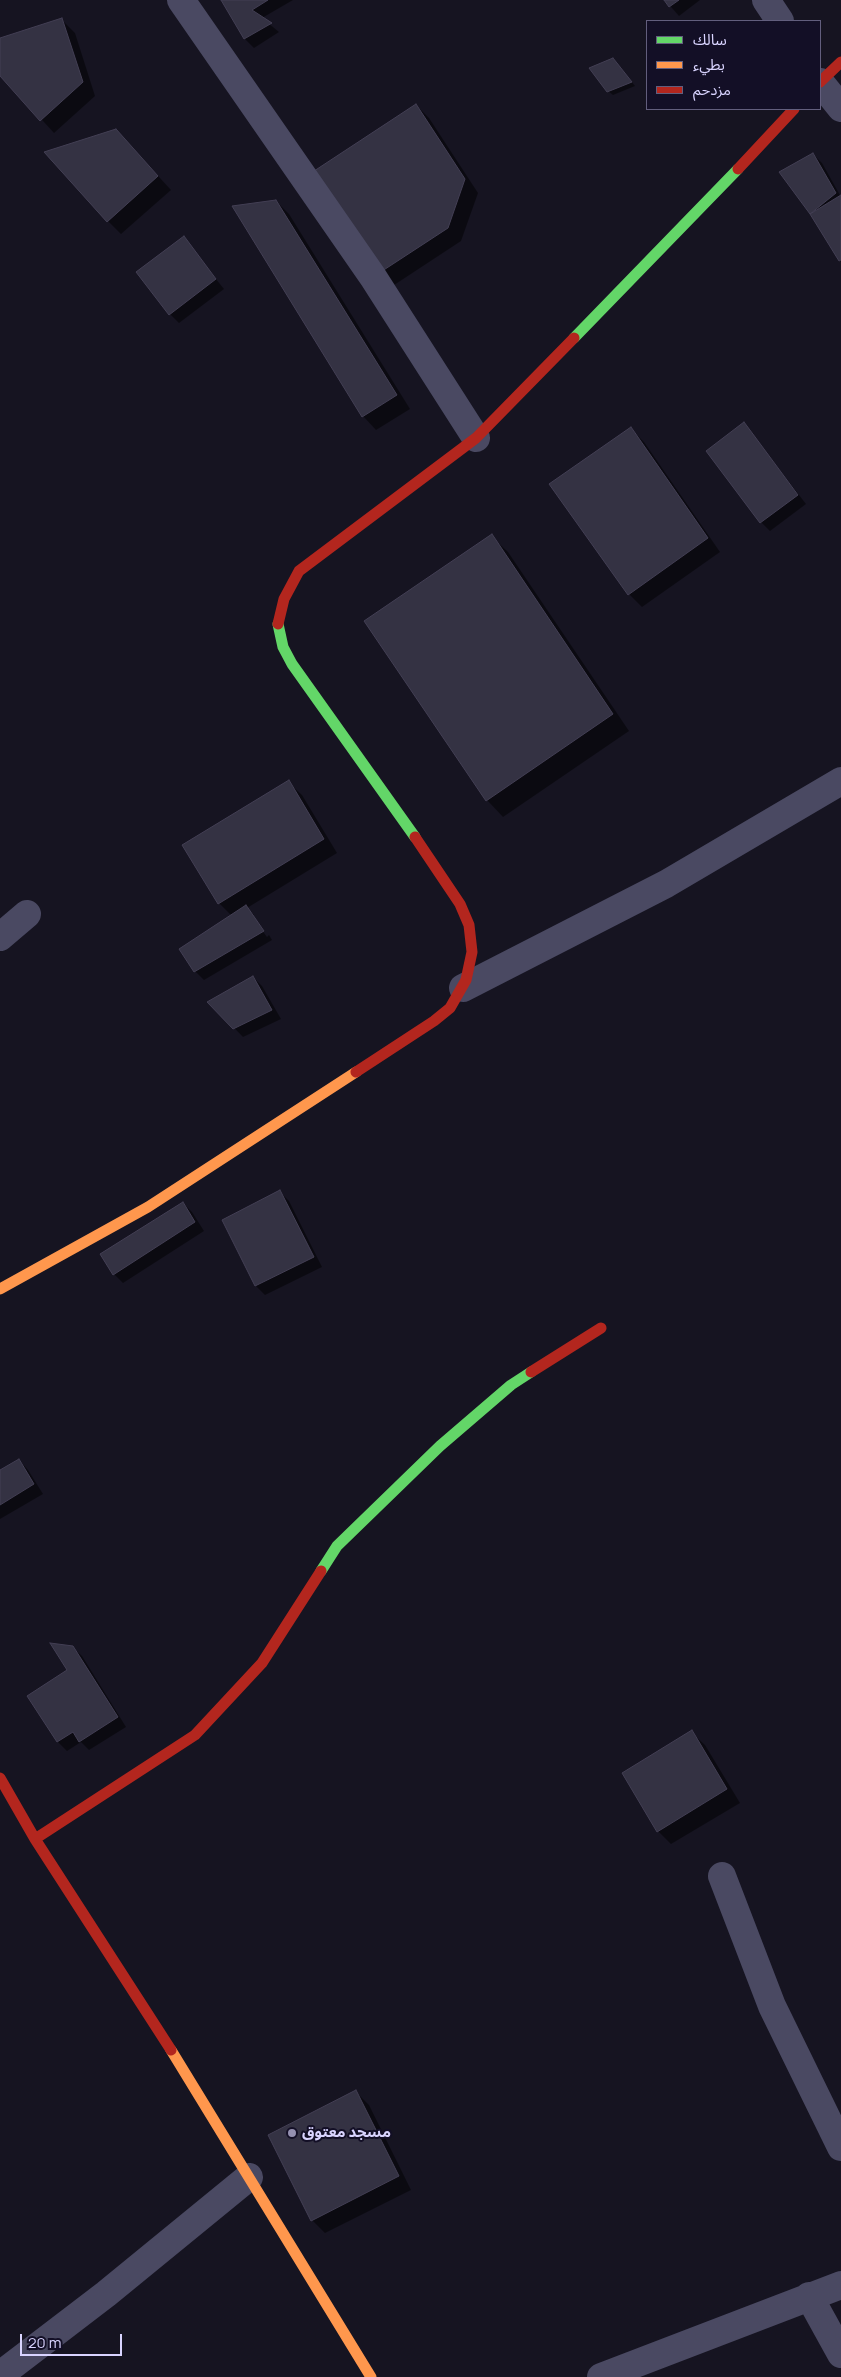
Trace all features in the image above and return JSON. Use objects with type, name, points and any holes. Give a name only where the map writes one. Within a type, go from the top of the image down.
[{"type":"street","points":[[181,0],[374,277],[476,438]]},
{"type":"street","points":[[766,0],[779,20]]},
{"type":"street","points":[[821,81],[841,62]]},
{"type":"street","points":[[821,83],[841,108]]},
{"type":"street","points":[[0,1289],[148,1207],[426,1027],[450,1008],[462,988],[472,952],[469,926],[460,904],[292,664],[283,647],[278,628],[279,614],[284,599],[299,571],[311,560],[476,438],[695,215],[793,110]]},
{"type":"street","points":[[462,988],[666,884],[841,781]]},
{"type":"street","points":[[0,937],[26,914]]},
{"type":"street","points":[[35,1839],[194,1735],[262,1663],[337,1546],[440,1446],[511,1385],[601,1328]]},
{"type":"street","points":[[0,1778],[35,1839],[166,2039],[371,2377]]},
{"type":"street","points":[[722,1876],[772,2006],[841,2147]]},
{"type":"street","points":[[0,2375],[106,2294],[249,2177]]},
{"type":"street","points":[[601,2377],[702,2340],[809,2296],[841,2285]]},
{"type":"street","points":[[809,2296],[841,2354]]},
{"type":"building","points":[[221,0],[268,0],[252,10],[272,23],[244,39]]},
{"type":"building","points":[[664,0],[679,0],[669,7]]},
{"type":"building","points":[[62,18],[83,82],[40,121],[0,76],[0,38]]},
{"type":"building","points":[[613,58],[632,82],[607,92],[589,68]]},
{"type":"building","points":[[416,104],[465,179],[448,228],[373,277],[308,175]]},
{"type":"building","points":[[116,129],[158,176],[107,222],[44,152]]},
{"type":"building","points":[[813,153],[836,193],[810,214],[779,172]]},
{"type":"building","points":[[841,195],[841,260],[839,261],[810,214]]},
{"type":"building","points":[[276,200],[397,395],[362,417],[232,206]]},
{"type":"building","points":[[184,236],[216,279],[169,315],[136,272]]},
{"type":"building","points":[[744,422],[798,495],[760,523],[706,451]]},
{"type":"building","points":[[631,427],[708,538],[628,595],[549,484]]},
{"type":"building","points":[[492,534],[613,714],[486,801],[364,621]]},
{"type":"building","points":[[289,780],[324,839],[218,904],[182,845]]},
{"type":"building","points":[[246,905],[264,931],[194,972],[179,949]]},
{"type":"building","points":[[253,976],[272,1010],[233,1029],[207,1002]]},
{"type":"building","points":[[280,1190],[314,1257],[255,1286],[222,1220]]},
{"type":"building","points":[[183,1202],[195,1222],[113,1275],[100,1254]]},
{"type":"building","points":[[19,1459],[34,1484],[0,1505],[0,1470]]},
{"type":"building","points":[[50,1643],[73,1646],[118,1717],[79,1742],[73,1732],[57,1742],[27,1696],[67,1670]]},
{"type":"building","points":[[692,1730],[727,1789],[657,1832],[622,1773]]},
{"type":"building","points":[[356,2090],[399,2176],[311,2221],[268,2135]]},
{"type":"traffic: fast","points":[[574,338],[738,169]]},
{"type":"traffic: fast","points":[[278,624],[283,647],[292,664],[415,837]]},
{"type":"traffic: fast","points":[[321,1571],[337,1546],[440,1446],[511,1385],[531,1372]]},
{"type":"traffic: slow","points":[[0,1289],[148,1207],[356,1072]]},
{"type":"traffic: slow","points":[[171,2050],[371,2377]]},
{"type":"traffic: jam","points":[[821,81],[841,62]]},
{"type":"traffic: jam","points":[[738,169],[793,110]]},
{"type":"traffic: jam","points":[[278,624],[284,599],[299,571],[476,438],[574,338]]},
{"type":"traffic: jam","points":[[356,1072],[434,1021],[450,1008],[466,980],[472,952],[469,925],[460,904],[415,837]]},
{"type":"traffic: jam","points":[[531,1372],[601,1328]]},
{"type":"traffic: jam","points":[[35,1839],[195,1735],[262,1663],[321,1571]]},
{"type":"traffic: jam","points":[[0,1778],[35,1839],[171,2050]]},
{"type":"place","name":"مسجد معتوق","points":[[292,2133]]}]
